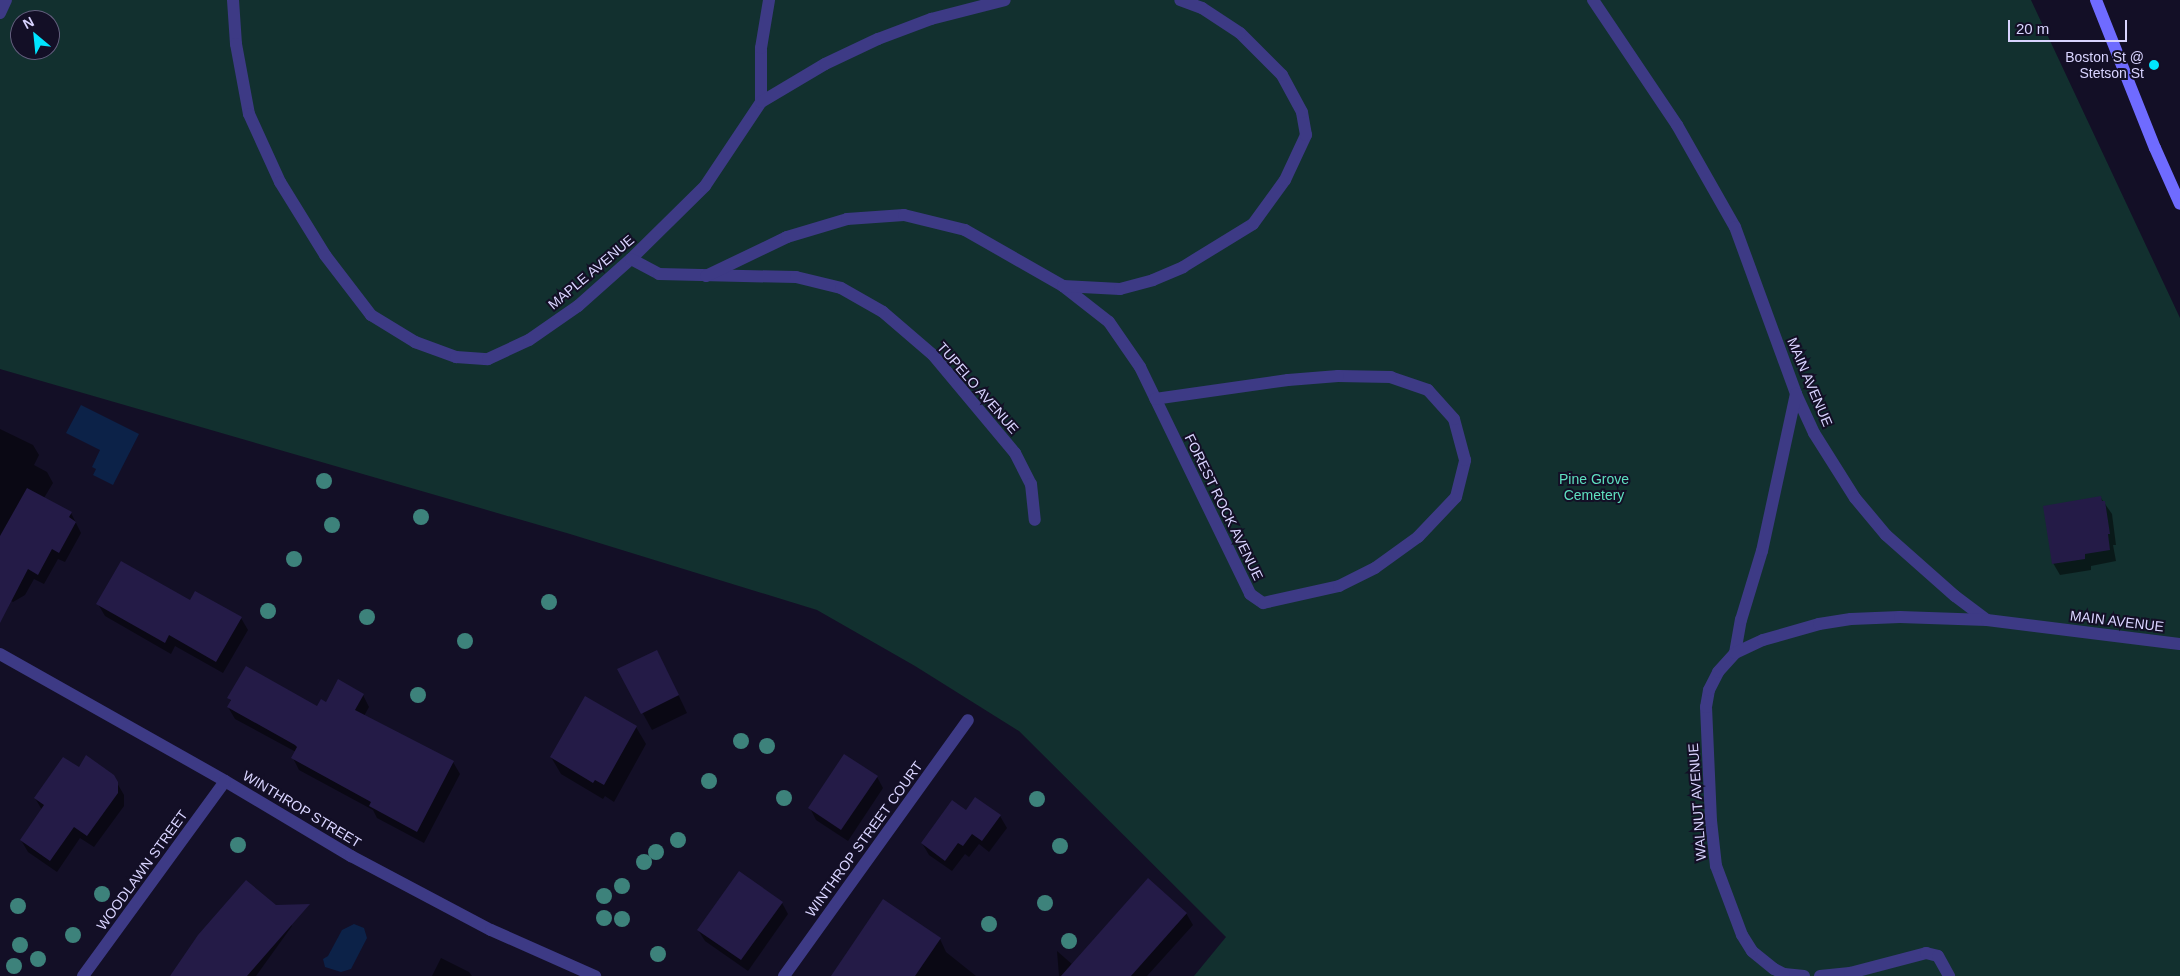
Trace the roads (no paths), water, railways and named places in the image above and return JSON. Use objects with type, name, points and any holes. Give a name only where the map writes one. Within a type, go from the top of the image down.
[{"type":"main road","points":[[2100,2],[2155,148],[2180,204]]},
{"type":"street","points":[[0,13],[6,0]]},
{"type":"street","name":"MAPLE AVENUE","points":[[233,0],[236,44],[249,114],[280,182],[325,255],[371,315],[415,342],[456,357],[488,359],[530,340],[578,306],[631,260],[705,186],[760,102]]},
{"type":"street","points":[[760,102],[760,48],[769,0]]},
{"type":"street","points":[[760,102],[825,64],[878,39],[931,19],[1005,0]]},
{"type":"street","points":[[1063,286],[1120,289],[1153,280],[1183,268],[1253,224],[1285,180],[1306,135],[1302,112],[1282,75],[1240,33],[1202,8],[1180,0]]},
{"type":"street","name":"MAIN AVENUE","points":[[1593,0],[1677,125],[1734,227],[1796,394],[1814,433],[1855,498],[1886,535],[1955,596],[1988,620],[2180,644]]},
{"type":"street","name":"FOREST ROCK AVENUE","points":[[706,276],[787,237],[847,219],[904,215],[965,230],[1063,286],[1109,322],[1140,367],[1155,399],[1250,594],[1263,602],[1339,586],[1375,568],[1418,537],[1456,497],[1465,460],[1454,419],[1428,390],[1391,377],[1338,376],[1288,380],[1155,399]]},
{"type":"street","name":"TUPELO AVENUE","points":[[631,260],[659,274],[796,277],[841,288],[883,312],[933,355],[1015,453],[1031,484],[1035,520]]},
{"type":"street","points":[[1735,653],[1741,620],[1762,551],[1796,394]]},
{"type":"street","name":"WALNUT AVENUE","points":[[1804,976],[1784,974],[1774,969],[1752,951],[1742,935],[1716,866],[1711,821],[1706,707],[1709,690],[1718,672],[1735,653],[1762,640],[1788,632],[1851,619],[1900,617],[1988,620]]},
{"type":"street","name":"WINTHROP STREET","points":[[0,654],[225,780],[351,856],[499,933],[595,976]]},
{"type":"street","name":"WINTHROP STREET COURT","points":[[784,976],[968,720]]},
{"type":"street","name":"WOODLAWN STREET","points":[[83,976],[225,780]]},
{"type":"street","points":[[1820,976],[1850,973],[1917,954],[1938,956],[1949,976]]},
{"type":"water","points":[[81,405],[139,434],[113,485],[93,475],[96,469],[92,467],[100,450],[66,433]]},
{"type":"water","points":[[354,924],[364,928],[367,938],[351,969],[341,972],[325,967],[323,959],[328,956],[342,930]]},
{"type":"place","name":"Boston St @ Stetson St","points":[[2154,65]]},
{"type":"park label","name":"Pine Grove Cemetery","points":[[1594,488]]}]
